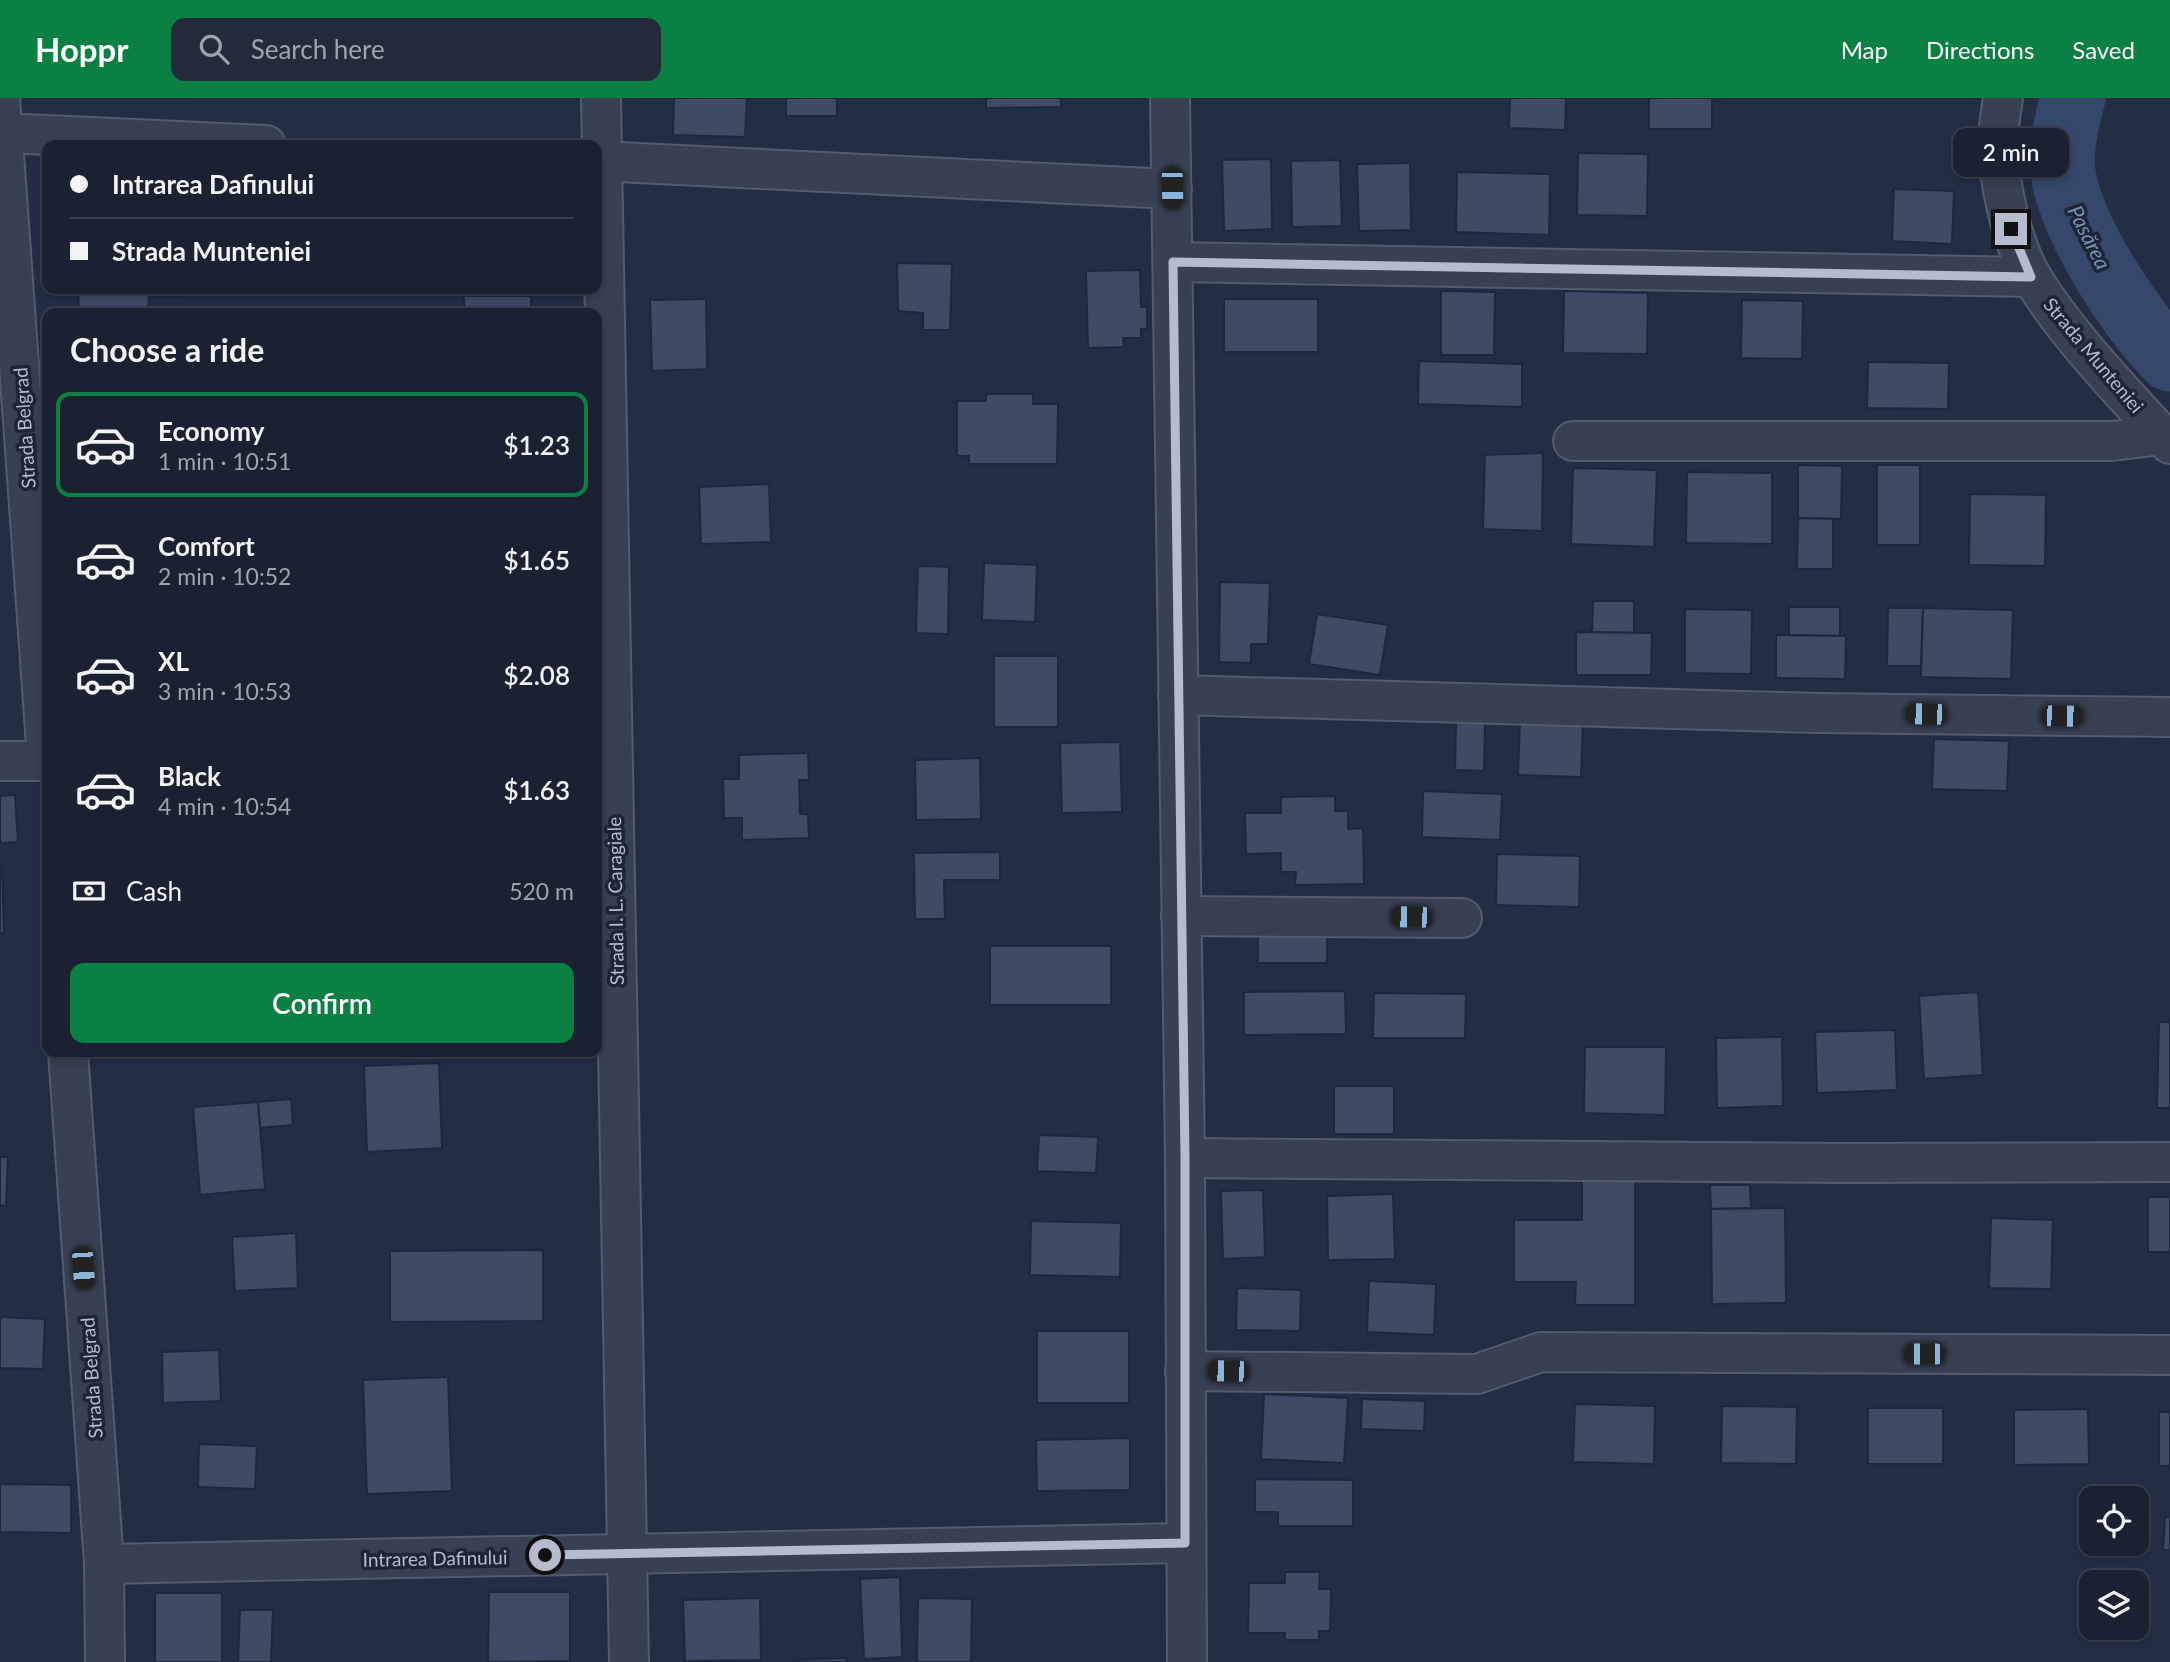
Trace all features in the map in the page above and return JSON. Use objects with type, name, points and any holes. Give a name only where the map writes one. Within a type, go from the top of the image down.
[{"type":"street","name":"Strada I. L. Caragiale","points":[[600,140],[601,98]]},
{"type":"street","points":[[1170,98],[1185,1158],[1187,1662]]},
{"type":"street","name":"Strada Munteniei","points":[[2003,98],[1998,140],[2003,184],[2011,229],[2031,277],[2084,346],[2166,439]]},
{"type":"street","points":[[2,115],[223,140]]},
{"type":"street","name":"Strada Belgrad","points":[[2,115],[42,688]]},
{"type":"street","points":[[602,161],[1172,188]]},
{"type":"street","points":[[1173,262],[2031,277]]},
{"type":"street","name":"Strada I. L. Caragiale","points":[[602,310],[629,1662]]},
{"type":"street","points":[[1573,441],[2166,439]]},
{"type":"street","points":[[1178,695],[1818,713],[2170,717]]},
{"type":"street","points":[[0,761],[42,760]]},
{"type":"street","points":[[1181,916],[1462,918]]},
{"type":"street","name":"Strada Belgrad","points":[[68,1057],[104,1564],[105,1662]]},
{"type":"street","points":[[1185,1158],[1827,1163],[2170,1162]]},
{"type":"street","points":[[1185,1371],[1477,1374],[1542,1352],[2170,1354]]},
{"type":"street","name":"Intrarea Dafinului","points":[[104,1564],[1185,1543]]},
{"type":"building","points":[[674,98],[747,98],[745,137],[673,135]]},
{"type":"building","points":[[786,98],[837,98],[837,116],[786,116]]},
{"type":"building","points":[[986,98],[1061,98],[1061,107],[986,108]]},
{"type":"building","points":[[1510,98],[1566,98],[1565,130],[1509,128]]},
{"type":"building","points":[[1649,98],[1712,98],[1712,129],[1649,129]]},
{"type":"building","points":[[1578,153],[1648,154],[1647,216],[1577,215]]},
{"type":"building","points":[[1271,159],[1272,229],[1224,231],[1222,160]]},
{"type":"building","points":[[1340,160],[1342,226],[1292,227],[1291,161]]},
{"type":"building","points":[[1410,163],[1411,230],[1359,231],[1357,164]]},
{"type":"building","points":[[1457,172],[1550,174],[1549,235],[1456,232]]},
{"type":"building","points":[[1894,189],[1954,191],[1952,244],[1892,241]]},
{"type":"building","points":[[897,263],[952,264],[950,330],[923,330],[923,313],[898,311]]},
{"type":"building","points":[[1140,270],[1141,307],[1147,307],[1147,329],[1141,329],[1141,338],[1123,338],[1124,347],[1088,348],[1086,271]]},
{"type":"building","points":[[1441,291],[1495,292],[1494,355],[1441,355]]},
{"type":"building","points":[[1564,291],[1648,293],[1647,354],[1563,353]]},
{"type":"building","points":[[79,294],[186,294],[186,297],[149,296],[148,308],[78,308]]},
{"type":"building","points":[[464,296],[531,296],[531,308],[464,308]]},
{"type":"building","points":[[706,299],[707,369],[652,371],[650,300]]},
{"type":"building","points":[[1224,299],[1318,299],[1318,352],[1224,352]]},
{"type":"building","points":[[1742,300],[1803,301],[1802,359],[1741,358]]},
{"type":"building","points":[[1419,361],[1522,364],[1522,407],[1418,404]]},
{"type":"building","points":[[1868,362],[1949,363],[1948,409],[1867,408]]},
{"type":"building","points":[[986,394],[1033,394],[1033,404],[1058,404],[1057,464],[969,464],[969,456],[957,456],[957,401],[986,401]]},
{"type":"building","points":[[1543,453],[1542,531],[1483,529],[1485,455]]},
{"type":"building","points":[[1798,465],[1842,466],[1841,519],[1798,518]]},
{"type":"building","points":[[1877,465],[1920,465],[1920,545],[1877,545]]},
{"type":"building","points":[[1573,468],[1657,470],[1654,547],[1571,544]]},
{"type":"building","points":[[1687,472],[1772,473],[1772,544],[1686,543]]},
{"type":"building","points":[[769,484],[771,542],[701,544],[699,487]]},
{"type":"building","points":[[1970,494],[2046,495],[2045,566],[1969,565]]},
{"type":"building","points":[[1798,518],[1833,519],[1833,569],[1797,569]]},
{"type":"building","points":[[984,563],[1037,565],[1035,622],[982,620]]},
{"type":"building","points":[[918,566],[949,567],[948,634],[916,633]]},
{"type":"building","points":[[1220,582],[1270,583],[1268,644],[1251,644],[1251,663],[1219,662]]},
{"type":"building","points":[[1593,601],[1634,601],[1634,633],[1592,632]]},
{"type":"building","points":[[1789,607],[1840,607],[1840,636],[1789,635]]},
{"type":"building","points":[[1888,608],[1923,608],[1921,666],[1887,666]]},
{"type":"building","points":[[1923,608],[2013,610],[2011,679],[1921,677]]},
{"type":"building","points":[[1685,609],[1752,610],[1751,674],[1685,673]]},
{"type":"building","points":[[1317,614],[1388,625],[1380,675],[1309,664]]},
{"type":"building","points":[[1576,632],[1652,633],[1651,675],[1576,675]]},
{"type":"building","points":[[1776,635],[1846,636],[1845,679],[1776,678]]},
{"type":"building","points":[[994,656],[1058,656],[1058,727],[994,727]]},
{"type":"building","points":[[1520,720],[1583,721],[1581,777],[1518,775]]},
{"type":"building","points":[[1456,722],[1485,723],[1484,771],[1455,770]]},
{"type":"building","points":[[1934,739],[2009,741],[2007,791],[1932,789]]},
{"type":"building","points":[[1120,742],[1122,812],[1062,813],[1060,743]]},
{"type":"building","points":[[808,753],[809,780],[799,780],[800,814],[808,814],[809,838],[742,840],[742,818],[724,818],[723,779],[739,779],[739,755]]},
{"type":"building","points":[[980,758],[981,819],[916,820],[915,760]]},
{"type":"building","points":[[1423,791],[1502,794],[1500,840],[1422,837]]},
{"type":"building","points":[[15,795],[18,842],[0,843],[0,796]]},
{"type":"building","points":[[1335,796],[1335,811],[1348,811],[1348,829],[1363,828],[1364,884],[1295,885],[1296,872],[1281,872],[1281,853],[1246,854],[1245,813],[1281,813],[1281,797]]},
{"type":"building","points":[[1000,852],[1000,880],[944,880],[945,919],[915,919],[914,853]]},
{"type":"building","points":[[1497,854],[1580,856],[1579,907],[1496,905]]},
{"type":"building","points":[[2,867],[4,933],[0,933]]},
{"type":"building","points":[[1258,925],[1327,925],[1327,963],[1258,963]]},
{"type":"building","points":[[990,946],[1111,946],[1111,1005],[990,1005]]},
{"type":"building","points":[[1345,991],[1346,1034],[1244,1035],[1244,992]]},
{"type":"building","points":[[1978,992],[1983,1075],[1924,1079],[1919,996]]},
{"type":"building","points":[[1374,993],[1466,994],[1465,1038],[1373,1038]]},
{"type":"building","points":[[2159,1022],[2170,1022],[2170,1108],[2157,1108]]},
{"type":"building","points":[[1895,1030],[1897,1090],[1817,1093],[1815,1032]]},
{"type":"building","points":[[1782,1037],[1783,1106],[1717,1108],[1716,1038]]},
{"type":"building","points":[[1585,1047],[1666,1047],[1665,1115],[1584,1113]]},
{"type":"building","points":[[439,1063],[442,1148],[367,1152],[364,1066]]},
{"type":"building","points":[[1334,1086],[1394,1086],[1394,1134],[1334,1134]]},
{"type":"building","points":[[291,1099],[293,1125],[260,1128],[258,1102]]},
{"type":"building","points":[[258,1102],[265,1189],[200,1195],[193,1107]]},
{"type":"building","points":[[1039,1135],[1098,1137],[1096,1173],[1037,1171]]},
{"type":"building","points":[[0,1157],[8,1157],[6,1206],[0,1205]]},
{"type":"building","points":[[1582,1176],[1635,1177],[1635,1305],[1575,1305],[1576,1282],[1514,1282],[1514,1220],[1582,1220]]},
{"type":"building","points":[[1710,1185],[1750,1185],[1751,1208],[1711,1209]]},
{"type":"building","points":[[1263,1190],[1265,1257],[1223,1259],[1221,1191]]},
{"type":"building","points":[[1393,1194],[1395,1259],[1328,1260],[1327,1196]]},
{"type":"building","points":[[2148,1197],[2170,1197],[2170,1252],[2148,1252]]},
{"type":"building","points":[[1785,1208],[1786,1303],[1712,1304],[1711,1209]]},
{"type":"building","points":[[1991,1218],[2053,1220],[2051,1289],[1989,1288]]},
{"type":"building","points":[[1031,1221],[1121,1223],[1120,1277],[1030,1275]]},
{"type":"building","points":[[296,1233],[298,1288],[235,1291],[232,1237]]},
{"type":"building","points":[[543,1250],[543,1321],[390,1322],[390,1251]]},
{"type":"building","points":[[1369,1281],[1436,1284],[1434,1335],[1367,1332]]},
{"type":"building","points":[[1237,1288],[1301,1290],[1300,1331],[1236,1330]]},
{"type":"building","points":[[0,1317],[45,1319],[43,1369],[0,1368]]},
{"type":"building","points":[[1037,1331],[1129,1331],[1129,1403],[1037,1403]]},
{"type":"building","points":[[219,1350],[221,1401],[163,1403],[162,1352]]},
{"type":"building","points":[[448,1377],[452,1491],[367,1494],[363,1380]]},
{"type":"building","points":[[1264,1394],[1348,1398],[1344,1463],[1261,1459]]},
{"type":"building","points":[[1362,1399],[1425,1401],[1424,1431],[1361,1429]]},
{"type":"building","points":[[1575,1404],[1655,1406],[1654,1464],[1573,1462]]},
{"type":"building","points":[[1722,1406],[1797,1407],[1796,1464],[1721,1463]]},
{"type":"building","points":[[1868,1408],[1943,1408],[1943,1464],[1868,1464]]},
{"type":"building","points":[[2088,1409],[2089,1464],[2014,1465],[2014,1410]]},
{"type":"building","points":[[2159,1412],[2170,1412],[2170,1466],[2159,1466]]},
{"type":"building","points":[[1130,1438],[1130,1490],[1037,1491],[1036,1440]]},
{"type":"building","points":[[199,1444],[257,1446],[255,1489],[198,1487]]},
{"type":"building","points":[[1255,1479],[1353,1480],[1353,1526],[1278,1526],[1278,1512],[1255,1512]]},
{"type":"building","points":[[0,1484],[71,1485],[71,1533],[0,1532]]},
{"type":"building","points":[[2165,1517],[2170,1517],[2170,1550],[2163,1550]]},
{"type":"building","points":[[1285,1572],[1320,1572],[1319,1589],[1331,1589],[1330,1631],[1319,1631],[1319,1640],[1285,1640],[1285,1633],[1248,1633],[1249,1583],[1285,1583]]},
{"type":"building","points":[[900,1577],[902,1657],[864,1659],[860,1579]]},
{"type":"building","points":[[489,1592],[570,1592],[570,1661],[488,1662]]},
{"type":"building","points":[[155,1593],[222,1593],[222,1662],[155,1662]]},
{"type":"building","points":[[760,1598],[761,1660],[685,1661],[683,1600]]},
{"type":"building","points":[[918,1598],[972,1599],[971,1662],[917,1662]]},
{"type":"building","points":[[240,1610],[273,1610],[271,1662],[238,1662]]},
{"type":"building","points":[[847,1658],[847,1662],[793,1662],[793,1660]]},
{"type":"waterway","name":"Pasărea","points":[[2073,98],[2062,158],[2070,200],[2106,274],[2138,321],[2170,359]]},
{"type":"route","points":[[545,1555],[1185,1543],[1185,1158],[1173,262],[2031,277],[2011,229]]}]
